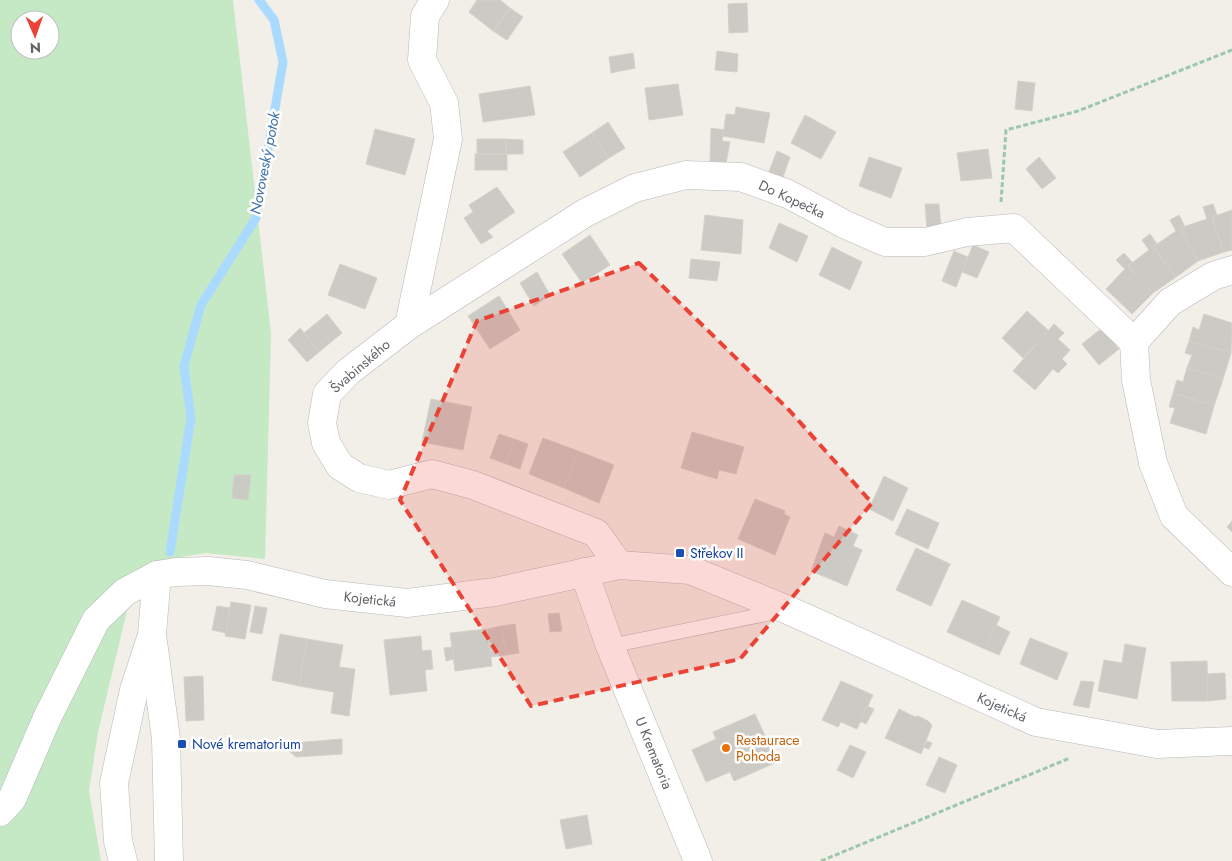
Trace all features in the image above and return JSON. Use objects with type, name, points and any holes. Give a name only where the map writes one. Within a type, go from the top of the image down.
[{"type":"street","points":[[409,325],[448,139],[444,103],[422,60],[424,16],[434,0]]},
{"type":"street","name":"Do Kopečka","points":[[409,325],[585,213],[635,188],[686,174],[741,177],[788,194],[846,225],[885,242],[925,242],[967,232],[1014,228],[1134,342]]},
{"type":"street","points":[[1232,270],[1212,276],[1170,302],[1134,342],[1136,380],[1153,463],[1174,516],[1232,572]]},
{"type":"street","name":"Švabinského","points":[[409,325],[348,372],[327,394],[322,423],[326,443],[340,466],[359,478],[389,485],[432,474],[473,485],[596,533],[619,565]]},
{"type":"street","name":"Kojetická","points":[[0,812],[12,799],[47,718],[96,620],[125,592],[157,575],[208,571],[247,575],[325,594],[407,603],[495,592],[619,565],[690,570],[788,610],[1036,722],[1157,744],[1232,741]]},
{"type":"street","points":[[584,572],[610,646]]},
{"type":"street","points":[[157,575],[152,634],[166,740],[169,861]]},
{"type":"street","points":[[123,861],[118,841],[114,782],[134,690],[152,634]]},
{"type":"street","name":"U Krematoria","points":[[610,646],[698,861]]},
{"type":"lane","points":[[610,646],[788,610]]},
{"type":"path","points":[[999,230],[1006,130],[1078,111],[1232,50]]},
{"type":"path","points":[[821,861],[1074,756]]},
{"type":"highlighted area","points":[[639,263],[789,410],[872,503],[740,659],[531,706],[400,500],[477,321]]},
{"type":"green space","points":[[0,0],[233,0],[271,333],[265,559],[206,553],[162,560],[136,573],[98,732],[89,791],[101,861],[0,861]]},
{"type":"building","points":[[477,0],[500,0],[510,8],[493,31],[469,12]]},
{"type":"building","points":[[747,3],[748,32],[729,33],[728,4]]},
{"type":"building","points":[[510,8],[523,17],[507,40],[493,31]]},
{"type":"building","points":[[717,51],[738,54],[737,72],[715,70]]},
{"type":"building","points":[[633,53],[635,68],[611,73],[609,57]]},
{"type":"building","points":[[1018,81],[1035,83],[1032,111],[1015,109]]},
{"type":"building","points":[[678,84],[683,115],[649,120],[645,88]]},
{"type":"building","points":[[530,86],[535,115],[483,122],[479,94]]},
{"type":"building","points":[[736,107],[770,113],[764,143],[723,136],[726,114],[735,115]]},
{"type":"building","points":[[805,115],[836,132],[821,159],[791,143]]},
{"type":"building","points":[[608,122],[625,148],[609,158],[592,133]]},
{"type":"building","points":[[711,128],[724,130],[722,141],[730,142],[726,163],[710,161]]},
{"type":"building","points":[[375,129],[415,139],[405,175],[366,164]]},
{"type":"building","points":[[592,133],[609,158],[580,177],[563,152]]},
{"type":"building","points":[[477,139],[506,139],[506,154],[477,154]]},
{"type":"building","points":[[506,139],[523,140],[523,154],[506,154]]},
{"type":"building","points":[[988,149],[992,178],[961,181],[957,153]]},
{"type":"building","points":[[777,151],[790,157],[783,177],[769,172]]},
{"type":"building","points":[[475,154],[507,154],[507,170],[475,170]]},
{"type":"building","points":[[869,157],[902,168],[891,198],[859,186]]},
{"type":"building","points":[[1039,157],[1056,178],[1042,189],[1026,169]]},
{"type":"building","points":[[497,187],[515,212],[487,231],[493,237],[481,244],[464,218],[473,212],[469,205]]},
{"type":"building","points":[[925,204],[939,204],[941,227],[927,229]]},
{"type":"building","points":[[1213,204],[1217,215],[1212,217],[1224,252],[1198,261],[1180,228],[1207,219],[1203,207]]},
{"type":"building","points":[[1232,210],[1232,250],[1224,252],[1212,217]]},
{"type":"building","points":[[705,215],[743,220],[741,254],[701,250]]},
{"type":"building","points":[[1179,215],[1185,227],[1180,228],[1198,261],[1176,277],[1153,247],[1176,231],[1170,220]]},
{"type":"building","points":[[779,223],[808,236],[797,262],[769,248]]},
{"type":"building","points":[[1150,234],[1157,244],[1153,247],[1176,277],[1153,293],[1128,266],[1149,250],[1142,240]]},
{"type":"building","points":[[590,235],[610,265],[582,283],[562,254]]},
{"type":"building","points":[[973,245],[989,252],[977,278],[962,272]]},
{"type":"building","points":[[832,247],[862,262],[850,290],[819,275]]},
{"type":"building","points":[[954,251],[968,257],[956,287],[942,281]]},
{"type":"building","points":[[1124,253],[1132,262],[1128,266],[1153,293],[1132,314],[1106,289],[1125,269],[1116,260]]},
{"type":"building","points":[[691,259],[720,262],[717,281],[689,278]]},
{"type":"building","points":[[340,264],[377,278],[365,309],[328,295]]},
{"type":"building","points":[[537,272],[550,295],[534,306],[520,283]]},
{"type":"building","points":[[499,296],[520,330],[490,349],[468,316]]},
{"type":"building","points":[[1027,311],[1049,331],[1023,358],[1002,338]]},
{"type":"building","points":[[327,314],[342,333],[331,342],[315,324]]},
{"type":"building","points":[[1204,314],[1232,323],[1231,353],[1189,341],[1193,327],[1199,330]]},
{"type":"building","points":[[315,324],[331,342],[319,352],[304,333]]},
{"type":"building","points":[[1054,324],[1064,333],[1058,339],[1070,350],[1062,359],[1067,364],[1058,373],[1053,369],[1035,390],[1013,371]]},
{"type":"building","points":[[300,328],[319,352],[307,362],[288,340]]},
{"type":"building","points":[[1102,328],[1119,349],[1099,365],[1082,344]]},
{"type":"building","points":[[1189,341],[1231,353],[1223,379],[1187,368],[1192,355],[1185,353]]},
{"type":"building","points":[[1187,368],[1223,379],[1214,406],[1173,393],[1177,380],[1183,382]]},
{"type":"building","points":[[1173,393],[1214,406],[1206,434],[1170,423],[1175,408],[1169,407]]},
{"type":"building","points":[[431,399],[472,407],[463,450],[422,442]]},
{"type":"building","points":[[692,432],[744,447],[736,474],[719,470],[717,479],[681,468]]},
{"type":"building","points":[[499,434],[514,439],[506,464],[490,458]]},
{"type":"building","points":[[543,438],[578,451],[564,488],[529,474]]},
{"type":"building","points":[[514,439],[528,444],[520,469],[506,464]]},
{"type":"building","points":[[578,451],[614,465],[599,503],[564,488]]},
{"type":"building","points":[[234,475],[251,475],[248,500],[232,498]]},
{"type":"building","points":[[884,476],[908,488],[893,521],[869,509]]},
{"type":"building","points":[[755,499],[785,511],[784,514],[790,517],[775,555],[738,539]]},
{"type":"building","points":[[907,509],[939,523],[928,549],[895,534]]},
{"type":"building","points":[[1232,521],[1232,532],[1227,527]]},
{"type":"building","points":[[839,526],[858,535],[853,546],[862,550],[847,586],[811,571],[825,533],[834,537]]},
{"type":"building","points":[[916,548],[950,564],[931,606],[896,590]]},
{"type":"building","points":[[962,600],[1000,617],[985,649],[947,632]]},
{"type":"building","points":[[231,602],[251,605],[245,639],[225,636]]},
{"type":"building","points":[[217,606],[230,608],[226,633],[212,630]]},
{"type":"building","points":[[255,606],[267,608],[262,634],[250,632]]},
{"type":"building","points":[[559,613],[562,631],[550,632],[548,614]]},
{"type":"building","points":[[515,624],[519,653],[506,655],[501,626]]},
{"type":"building","points":[[996,625],[1010,632],[999,655],[985,649]]},
{"type":"building","points":[[501,626],[506,655],[491,657],[487,629]]},
{"type":"building","points":[[487,629],[492,666],[455,671],[450,633]]},
{"type":"building","points":[[280,634],[307,639],[299,686],[272,680]]},
{"type":"building","points":[[421,636],[422,651],[431,650],[433,669],[425,670],[427,691],[390,695],[384,640]]},
{"type":"building","points":[[1030,638],[1068,653],[1057,680],[1020,664]]},
{"type":"building","points":[[307,639],[343,645],[339,667],[355,669],[349,716],[331,713],[334,692],[299,686]]},
{"type":"building","points":[[1125,644],[1146,648],[1137,699],[1098,691],[1104,660],[1122,663]]},
{"type":"building","points":[[452,647],[454,659],[446,661],[444,648]]},
{"type":"building","points":[[1207,661],[1208,701],[1172,701],[1171,662]]},
{"type":"building","points":[[1225,673],[1226,699],[1208,701],[1207,674]]},
{"type":"building","points":[[203,676],[204,720],[186,721],[184,677]]},
{"type":"building","points":[[841,681],[873,695],[857,729],[841,722],[838,727],[822,720]]},
{"type":"building","points":[[1081,681],[1094,682],[1089,708],[1073,705]]},
{"type":"building","points":[[867,706],[874,709],[866,724],[860,721]]},
{"type":"building","points":[[899,709],[915,717],[918,716],[932,725],[921,754],[885,738]]},
{"type":"building","points":[[755,714],[777,762],[734,781],[730,772],[706,782],[692,750],[716,739],[713,732]]},
{"type":"building","points":[[342,739],[342,754],[296,757],[281,744]]},
{"type":"building","points":[[927,741],[932,743],[929,749],[923,747]]},
{"type":"building","points":[[850,745],[866,752],[853,778],[837,770]]},
{"type":"building","points":[[939,757],[957,765],[945,793],[926,785]]},
{"type":"building","points":[[587,815],[592,844],[566,849],[560,820]]},
{"type":"waterway","name":"Novoveský potok","points":[[170,552],[191,418],[184,366],[201,305],[256,218],[283,62],[274,20],[259,0]]},
{"type":"place","name":"Střekov II","points":[[680,553]]},
{"type":"place","name":"Nové krematorium","points":[[182,744]]},
{"type":"place","name":"Restaurace Pohoda","points":[[726,748]]}]
